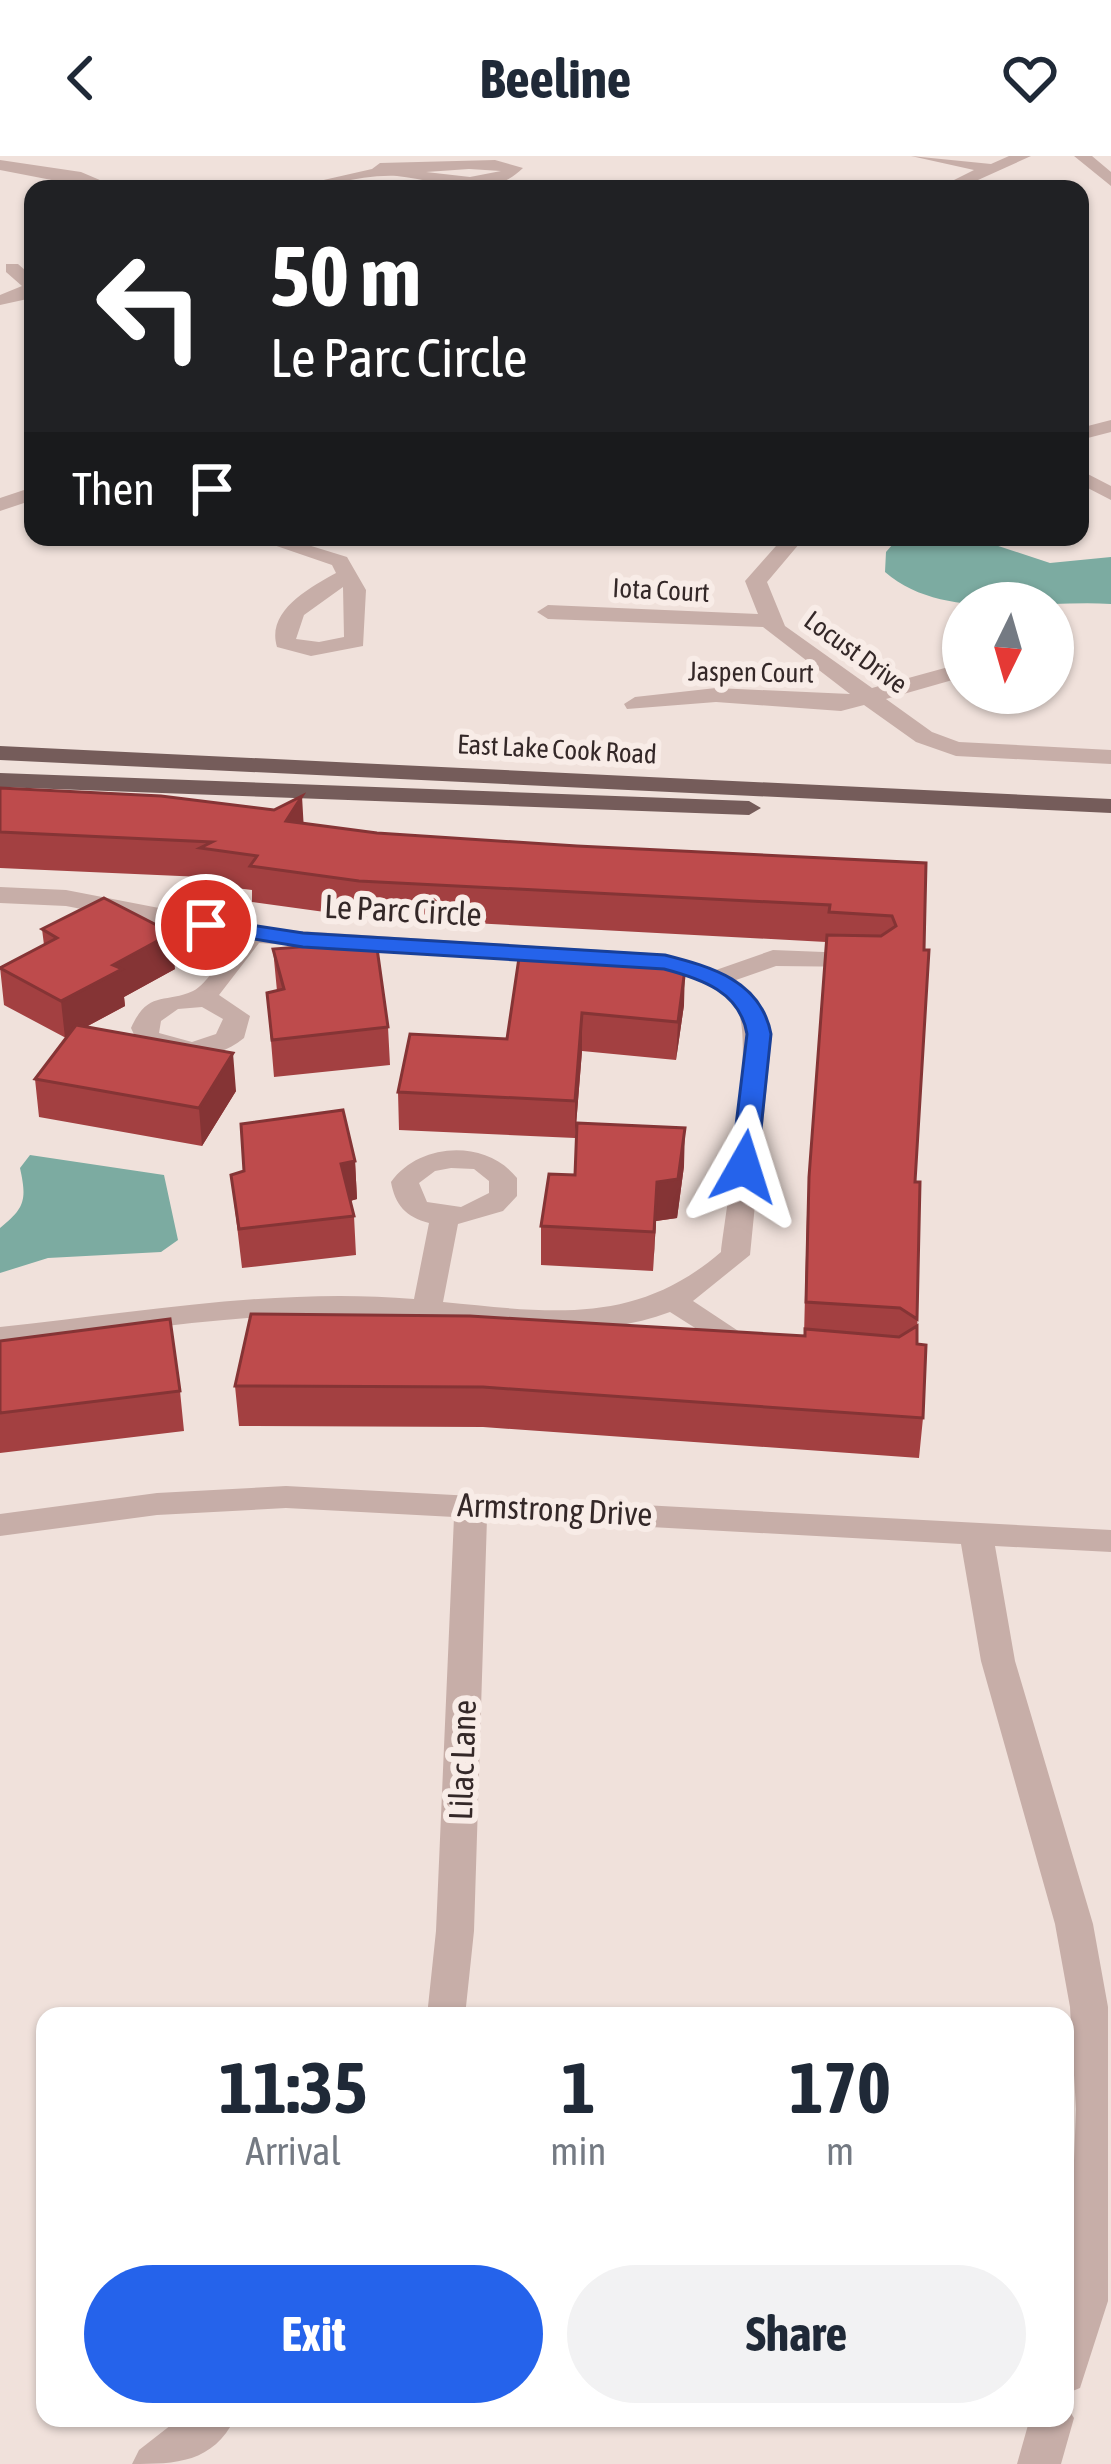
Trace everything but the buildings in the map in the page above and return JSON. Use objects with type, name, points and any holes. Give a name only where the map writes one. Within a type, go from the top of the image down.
[{"type":"main road","name":"East Lake Cook Road","points":[[0,753],[1111,806]]},
{"type":"main road","name":"East Lake Cook Road","points":[[0,780],[1111,825]]},
{"type":"street","points":[[54,172],[76,156]]},
{"type":"street","points":[[919,156],[989,168]]},
{"type":"street","points":[[963,180],[1023,156]]},
{"type":"street","points":[[1082,156],[1111,181]]},
{"type":"street","points":[[330,180],[380,168],[490,158],[515,168],[498,180]]},
{"type":"street","points":[[0,165],[82,180]]},
{"type":"street","points":[[380,168],[462,180]]},
{"type":"street","points":[[290,546],[340,561],[347,575]]},
{"type":"street","points":[[774,625],[756,580],[787,546]]},
{"type":"street","name":"Iota Court","points":[[548,612],[774,625]]},
{"type":"street","name":"Locust Drive","points":[[774,625],[924,737],[956,749],[1111,758]]},
{"type":"street","name":"Jaspen Court","points":[[635,704],[716,695],[842,704],[942,676]]},
{"type":"street","name":"Le Parc Circle","points":[[0,895],[66,898],[253,934],[665,962],[734,989],[755,1013],[759,1034],[735,1255],[707,1281],[673,1301],[631,1315],[591,1320],[364,1305],[185,1312],[0,1336]]},
{"type":"street","points":[[202,999],[253,934]]},
{"type":"street","points":[[715,979],[773,958],[877,960]]},
{"type":"street","points":[[427,1309],[446,1217]]},
{"type":"street","points":[[673,1301],[756,1352],[779,1354]]},
{"type":"street","name":"Armstrong Drive","points":[[0,1525],[157,1504],[286,1497],[1111,1541]]},
{"type":"street","name":"Lilac Lane","points":[[447,2007],[455,1931],[471,1504]]},
{"type":"street","points":[[976,1533],[998,1661],[1074,1924],[1089,2007],[1096,2108],[1087,2301],[1074,2345]]},
{"type":"street","points":[[154,2464],[201,2427]]},
{"type":"street","points":[[1039,2464],[1049,2427]]},
{"type":"water","points":[[891,546],[998,546],[1050,563],[1111,557],[1111,604],[1074,603],[1074,582],[942,582],[942,599],[909,588],[885,572],[886,552]]},
{"type":"water","points":[[30,1155],[164,1175],[178,1240],[161,1252],[48,1258],[0,1273],[0,1228],[22,1202],[20,1168]]},
{"type":"route","points":[[206,925],[303,940],[665,962],[703,972],[734,989],[755,1013],[759,1034],[744,1167]]}]
